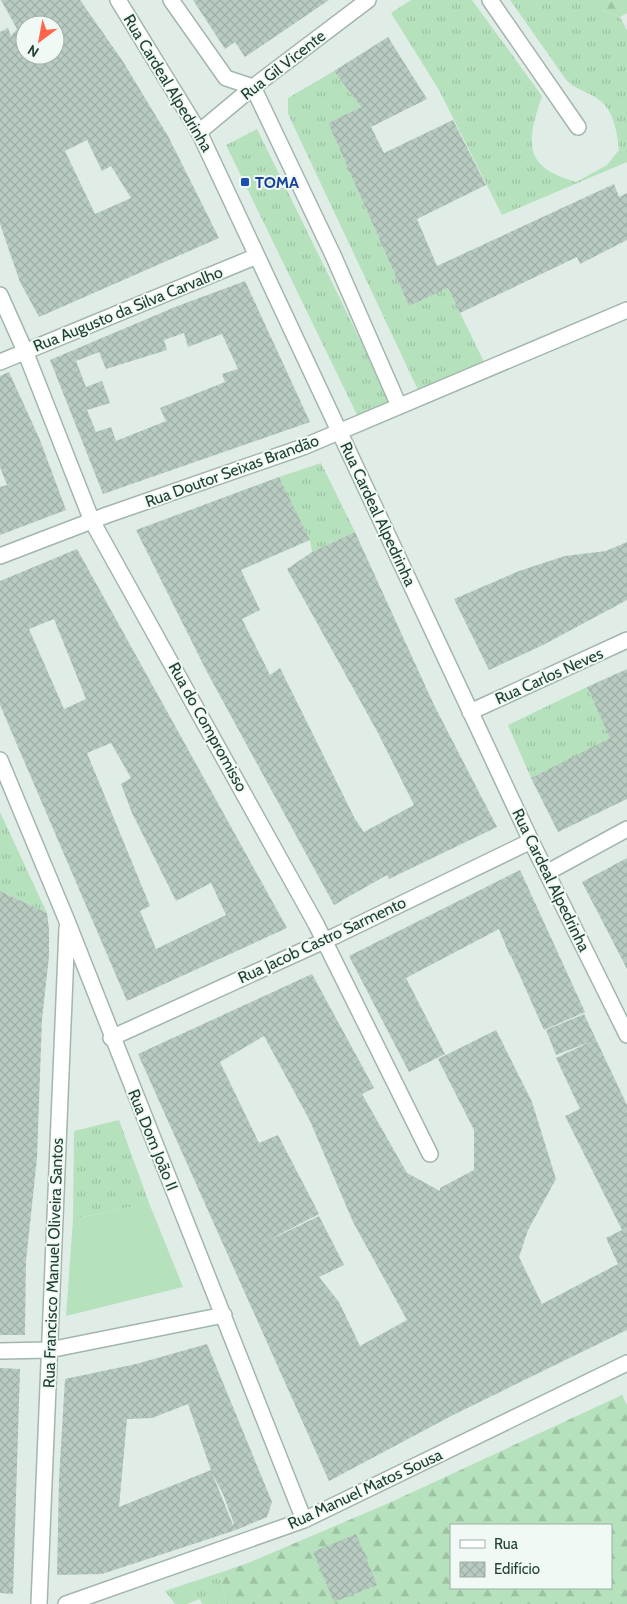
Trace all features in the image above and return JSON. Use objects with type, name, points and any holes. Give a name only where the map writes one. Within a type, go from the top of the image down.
[{"type":"street","name":"Rua Cardeal Alpedrinha","points":[[118,0],[199,132],[531,841],[627,1035]]},
{"type":"street","points":[[171,0],[226,78],[253,87],[333,256],[399,406]]},
{"type":"street","name":"Rua Gil Vicente","points":[[199,132],[253,87],[368,0]]},
{"type":"street","points":[[490,0],[578,127]]},
{"type":"street","name":"Rua Augusto da Silva Carvalho","points":[[0,362],[257,256]]},
{"type":"street","name":"Rua do Compromisso","points":[[0,295],[25,351],[92,521],[201,714],[324,940],[430,1154]]},
{"type":"street","name":"Rua Doutor Seixas Brandão","points":[[0,556],[339,432],[627,310]]},
{"type":"street","name":"Rua Carlos Neves","points":[[470,712],[627,640]]},
{"type":"street","name":"Rua Dom João II","points":[[0,760],[67,921],[111,1038],[224,1315],[304,1520]]},
{"type":"street","points":[[548,872],[627,829]]},
{"type":"street","name":"Rua Jacob Castro Sarmento","points":[[111,1038],[324,940],[531,841]]},
{"type":"street","name":"Rua Francisco Manuel Oliveira Santos","points":[[39,1604],[67,921]]},
{"type":"street","points":[[0,1351],[49,1350],[224,1315]]},
{"type":"street","name":"Rua Manuel Matos Sousa","points":[[66,1604],[304,1520],[627,1363]]},
{"type":"green space","points":[[411,0],[472,0],[542,96],[533,127],[532,140],[533,151],[538,161],[546,169],[576,182],[607,165],[619,150],[614,122],[608,109],[598,99],[567,81],[510,0],[587,0],[593,7],[620,17],[627,30],[627,162],[502,215],[439,90],[391,13]]},
{"type":"green space","points":[[587,0],[627,0],[627,13],[620,17],[593,7]]},
{"type":"green space","points":[[334,71],[361,107],[328,123],[409,306],[448,288],[487,368],[419,392],[288,114],[288,98]]},
{"type":"green space","points":[[257,129],[390,401],[361,423],[226,145]]},
{"type":"green space","points":[[321,463],[355,532],[312,552],[310,540],[279,477]]},
{"type":"green space","points":[[587,687],[611,738],[531,778],[508,725]]},
{"type":"green space","points":[[0,812],[47,913],[0,891]]},
{"type":"green space","points":[[119,1120],[149,1203],[73,1219],[74,1131]]},
{"type":"green space","points":[[149,1203],[183,1287],[66,1316],[73,1219]]},
{"type":"green space","points":[[622,1395],[627,1405],[627,1604],[227,1604],[219,1573],[248,1563],[389,1503]]},
{"type":"green space","points":[[219,1573],[227,1604],[202,1604],[200,1599],[187,1604],[175,1604],[165,1591]]},
{"type":"building","points":[[1,0],[80,0],[122,60],[168,136],[219,238],[39,317],[20,282],[0,224],[0,32],[8,28],[11,36],[15,31],[15,65],[65,65],[65,15],[15,15],[15,25]],"holes":[[[87,140],[102,171],[111,166],[131,198],[95,214],[65,151]]]},
{"type":"building","points":[[193,0],[329,0],[245,57],[235,42],[225,49]]},
{"type":"building","points":[[388,37],[427,99],[371,127],[384,153],[453,120],[486,185],[417,219],[437,266],[614,184],[619,197],[627,193],[627,240],[580,264],[577,257],[460,313],[448,288],[409,306],[328,123],[361,107],[334,71]]},
{"type":"building","points":[[245,281],[310,422],[103,494],[50,360],[175,307]],"holes":[[[184,333],[188,347],[222,334],[238,369],[222,374],[225,382],[160,408],[166,421],[116,441],[111,427],[96,432],[87,410],[110,403],[102,381],[86,387],[76,361],[99,352],[106,369],[167,350],[164,340]]]},
{"type":"building","points":[[9,372],[40,440],[66,510],[0,535],[0,487],[7,485],[0,467],[0,376]]},
{"type":"building","points":[[279,477],[310,540],[241,570],[260,610],[242,619],[270,675],[280,668],[355,819],[364,832],[414,805],[378,733],[287,569],[312,552],[355,532],[434,705],[497,827],[389,879],[387,875],[334,905],[207,672],[136,530]]},
{"type":"building","points":[[627,542],[627,600],[543,645],[489,670],[454,599],[519,571],[565,556],[606,551]]},
{"type":"building","points":[[77,549],[287,928],[127,1001],[0,705],[0,581]],"holes":[[[54,619],[86,699],[64,709],[29,629]],[[111,743],[131,778],[121,784],[132,813],[176,901],[211,883],[226,915],[156,949],[140,911],[150,906],[87,753]]]},
{"type":"building","points":[[627,669],[627,799],[558,832],[531,778],[610,738],[587,687]]},
{"type":"building","points":[[627,858],[627,969],[582,882]]},
{"type":"building","points":[[520,870],[585,1012],[544,1030],[511,956],[526,949],[510,956],[499,929],[406,978],[445,1054],[409,1072],[349,956]]},
{"type":"building","points":[[0,891],[47,913],[49,929],[49,956],[42,1019],[37,1158],[26,1261],[25,1335],[0,1335]]},
{"type":"building","points":[[312,974],[374,1088],[362,1094],[407,1173],[440,1191],[440,1188],[474,1170],[474,1130],[438,1059],[496,1030],[532,1102],[556,1179],[528,1230],[519,1257],[542,1304],[618,1264],[606,1238],[622,1230],[565,1116],[580,1109],[556,1058],[592,1041],[556,1055],[546,1030],[584,1014],[627,1105],[627,1330],[455,1414],[329,1481],[138,1054]],"holes":[[[264,1036],[310,1121],[353,1222],[407,1320],[360,1346],[339,1302],[319,1277],[344,1265],[319,1216],[261,1244],[319,1214],[278,1135],[259,1143],[220,1062]]]},
{"type":"building","points":[[207,1344],[272,1502],[267,1517],[236,1530],[102,1574],[57,1575],[59,1479],[65,1379],[136,1364]],"holes":[[[188,1404],[211,1470],[119,1507],[127,1419],[152,1418]],[[212,1473],[223,1494],[233,1525]]]},
{"type":"building","points":[[0,1368],[20,1369],[13,1594],[0,1593]]},
{"type":"building","points":[[356,1534],[377,1585],[334,1602],[313,1552]]},
{"type":"place","name":"TOMA","points":[[245,182]]}]
